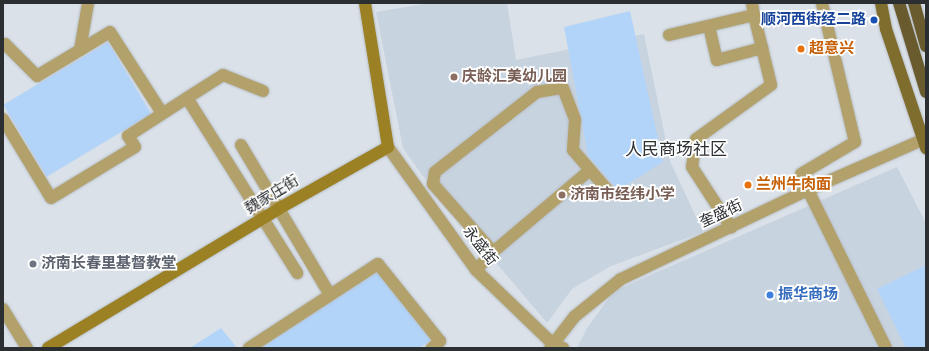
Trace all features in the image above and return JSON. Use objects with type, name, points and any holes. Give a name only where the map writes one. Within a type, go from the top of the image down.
[{"type":"highway","points":[[899,3],[926,92]]},
{"type":"highway","points":[[914,3],[926,46]]},
{"type":"main road","points":[[881,3],[886,29],[925,144]]},
{"type":"street","points":[[80,50],[88,3]]},
{"type":"street","points":[[365,3],[388,147]]},
{"type":"street","points":[[801,174],[854,142],[822,3]]},
{"type":"street","points":[[669,35],[709,26],[753,9],[770,85],[696,139],[692,167],[731,227]]},
{"type":"street","points":[[709,26],[718,60],[762,48]]},
{"type":"street","points":[[3,46],[5,44],[37,76],[110,32],[162,113]]},
{"type":"street","points":[[3,119],[51,198],[135,147],[128,136],[223,75],[263,92]]},
{"type":"street","points":[[493,252],[433,184],[435,172],[537,92],[563,88],[575,120],[573,150],[610,193]]},
{"type":"street","points":[[187,98],[297,273]]},
{"type":"street","name":"奎盛街","points":[[555,347],[574,317],[621,279],[808,190],[925,144]]},
{"type":"street","points":[[241,145],[330,295]]},
{"type":"street","name":"魏家庄街","points":[[48,348],[278,209],[388,147]]},
{"type":"street","name":"永盛街","points":[[388,147],[476,270],[555,347]]},
{"type":"street","points":[[476,270],[493,252],[590,170]]},
{"type":"street","points":[[808,190],[886,348]]},
{"type":"street","points":[[249,348],[378,264],[440,341],[432,348]]},
{"type":"street","points":[[3,309],[27,348]]},
{"type":"shaded area","name":"济南市经纬小学","points":[[430,3],[507,3],[516,60],[644,34],[670,161],[703,232],[611,266],[572,289],[547,323],[422,175],[403,148],[376,12]]},
{"type":"shaded area","points":[[630,11],[663,162],[618,190],[588,155],[564,27]]},
{"type":"shaded area","points":[[108,42],[151,114],[47,177],[3,105]]},
{"type":"shaded area","points":[[897,167],[926,223],[926,348],[577,348],[587,328],[614,291]]},
{"type":"shaded area","points":[[926,265],[926,348],[906,348],[877,289]]},
{"type":"shaded area","points":[[377,272],[432,339],[420,348],[260,348]]},
{"type":"shaded area","points":[[221,328],[237,348],[190,348]]},
{"type":"place","name":"顺河西街经二路","points":[[874,20]]},
{"type":"place","name":"超意兴","points":[[801,49]]},
{"type":"place","name":"庆龄汇美幼儿园","points":[[454,77]]},
{"type":"place","name":"兰州牛肉面","points":[[748,185]]},
{"type":"place","name":"济南市经纬小学","points":[[562,195]]},
{"type":"place","name":"济南长春里基督教堂","points":[[33,264]]},
{"type":"place","name":"振华商场","points":[[770,295]]},
{"type":"district","name":"人民商场社区","points":[[676,151]]}]
